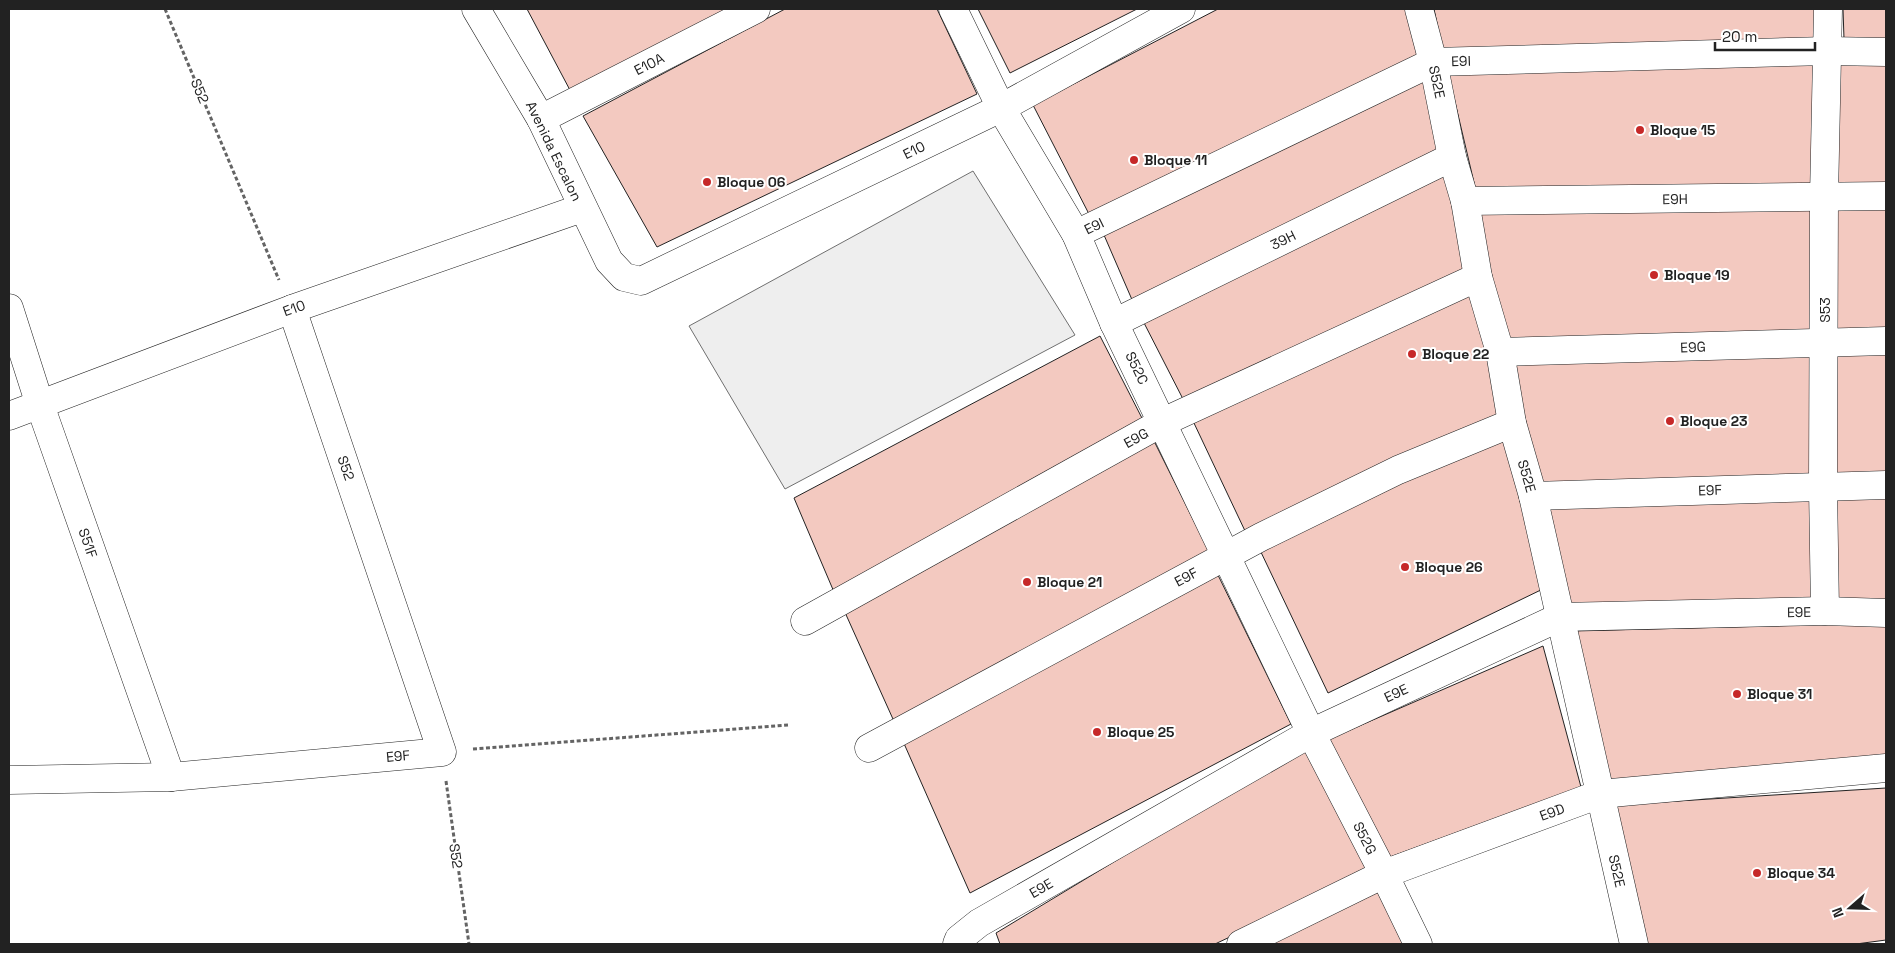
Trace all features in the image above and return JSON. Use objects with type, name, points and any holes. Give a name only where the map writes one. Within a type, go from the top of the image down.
[{"type":"street","name":"Avenida Escalon","points":[[476,9],[541,119],[609,261],[624,277],[641,282]]},
{"type":"street","name":"E10A","points":[[541,119],[756,9]]},
{"type":"street","name":"S52C","points":[[953,9],[1001,108],[1076,234],[1114,323],[1311,732]]},
{"type":"street","name":"E10","points":[[641,282],[1001,108],[1181,9]]},
{"type":"street","name":"S52E","points":[[1419,9],[1433,62],[1452,157],[1465,201],[1478,277],[1500,352],[1512,423],[1533,496],[1634,944]]},
{"type":"street","name":"S53","points":[[1825,611],[1823,487],[1825,343],[1824,197],[1828,9]]},
{"type":"street","name":"E9I","points":[[1076,234],[1433,62],[1827,51],[1886,52]]},
{"type":"street","name":"39H","points":[[1114,323],[1452,157]]},
{"type":"street","name":"E9H","points":[[1465,201],[1886,196]]},
{"type":"street","name":"E10","points":[[9,416],[292,309],[582,208]]},
{"type":"street","name":"E9G","points":[[805,621],[1163,422],[1478,277]]},
{"type":"street","name":"S51F","points":[[9,308],[40,405],[171,777]]},
{"type":"street","name":"S52","points":[[292,309],[442,752]]},
{"type":"street","name":"E9G","points":[[1500,352],[1886,342]]},
{"type":"street","name":"E9F","points":[[869,748],[1226,555],[1398,470],[1512,423]]},
{"type":"street","name":"E9F","points":[[1533,496],[1886,485]]},
{"type":"street","name":"E9E","points":[[957,944],[959,939],[979,923],[1311,732],[1560,616],[1825,611],[1886,613]]},
{"type":"street","name":"S52G","points":[[1311,732],[1418,944]]},
{"type":"street","name":"E9F","points":[[9,780],[171,777],[442,752]]},
{"type":"street","name":"E9D","points":[[1241,944],[1384,874],[1600,794],[1886,768]]},
{"type":"path","name":"S52","points":[[165,9],[292,309]]},
{"type":"path","points":[[442,752],[788,725]]},
{"type":"path","name":"S52","points":[[442,752],[469,944]]},
{"type":"shaded area","points":[[973,171],[1075,335],[785,489],[689,326]]},
{"type":"building","points":[[527,9],[738,9],[571,92]]},
{"type":"building","name":"Bloque 06","points":[[785,9],[937,9],[977,94],[657,247],[583,116]]},
{"type":"building","points":[[978,9],[1137,9],[1010,73]]},
{"type":"building","name":"Bloque 11","points":[[1218,9],[1409,9],[1422,57],[1090,216],[1033,105]]},
{"type":"building","points":[[1434,9],[1819,9],[1819,40],[1443,52]]},
{"type":"building","points":[[1843,9],[1886,9],[1886,40],[1844,39]]},
{"type":"building","name":"Bloque 15","points":[[1821,60],[1816,191],[1476,191],[1447,68]]},
{"type":"building","points":[[1839,62],[1886,63],[1886,187],[1835,187]]},
{"type":"building","points":[[1425,74],[1444,152],[1133,302],[1104,235]]},
{"type":"building","points":[[1445,172],[1469,273],[1184,401],[1142,319]]},
{"type":"building","points":[[1886,204],[1886,330],[1837,331],[1833,205]]},
{"type":"building","name":"Bloque 19","points":[[1816,206],[1818,338],[1507,345],[1477,213]]},
{"type":"building","name":"Bloque 22","points":[[1471,291],[1501,416],[1246,533],[1193,421]]},
{"type":"building","points":[[1100,336],[1145,424],[834,592],[794,498]]},
{"type":"building","name":"Bloque 23","points":[[1819,349],[1816,482],[1539,488],[1509,361]]},
{"type":"building","points":[[1886,350],[1886,477],[1832,478],[1834,351]]},
{"type":"building","name":"Bloque 26","points":[[1507,434],[1547,587],[1328,693],[1259,548]]},
{"type":"building","name":"Bloque 21","points":[[1153,439],[1211,555],[897,728],[843,608]]},
{"type":"building","points":[[1886,494],[1886,600],[1832,602],[1832,496]]},
{"type":"building","points":[[1814,496],[1818,603],[1568,610],[1542,503]]},
{"type":"building","name":"Bloque 25","points":[[1216,571],[1291,724],[970,893],[902,739]]},
{"type":"building","name":"Bloque 31","points":[[1886,623],[1886,756],[1608,781],[1574,631]]},
{"type":"building","points":[[1543,646],[1581,787],[1390,857],[1329,739]]},
{"type":"building","points":[[1304,747],[1368,872],[1215,944],[1000,944],[996,933]]},
{"type":"building","name":"Bloque 34","points":[[1886,788],[1886,940],[1856,944],[1644,944],[1614,805]]},
{"type":"building","points":[[1379,887],[1412,944],[1269,944]]},
{"type":"place","name":"Bloque 15","points":[[1640,130]]},
{"type":"place","name":"Bloque 11","points":[[1134,160]]},
{"type":"place","name":"Bloque 06","points":[[707,182]]},
{"type":"place","name":"Bloque 19","points":[[1654,275]]},
{"type":"place","name":"Bloque 22","points":[[1412,354]]},
{"type":"place","name":"Bloque 23","points":[[1670,421]]},
{"type":"place","name":"Bloque 26","points":[[1405,567]]},
{"type":"place","name":"Bloque 21","points":[[1027,582]]},
{"type":"place","name":"Bloque 31","points":[[1737,694]]},
{"type":"place","name":"Bloque 25","points":[[1097,732]]},
{"type":"place","name":"Bloque 34","points":[[1757,873]]}]
